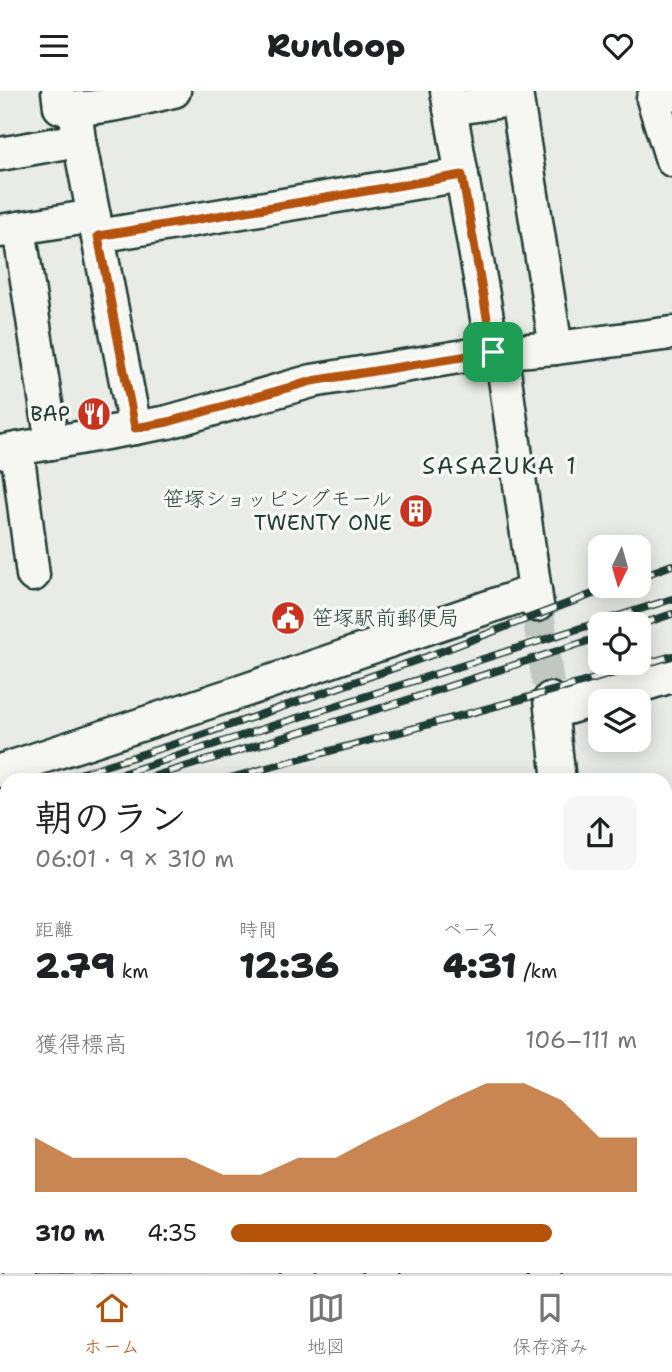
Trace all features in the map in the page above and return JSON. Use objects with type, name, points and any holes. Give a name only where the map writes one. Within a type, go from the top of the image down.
[{"type":"street","points":[[0,154],[71,113],[136,95],[174,91]]},
{"type":"street","points":[[672,94],[653,99],[672,160]]},
{"type":"street","points":[[0,771],[536,598],[497,351],[449,100],[517,99],[556,348]]},
{"type":"street","points":[[71,113],[135,428]]},
{"type":"street","points":[[52,443],[10,229],[96,226],[462,175]]},
{"type":"street","points":[[33,575],[8,450],[168,422],[312,381],[497,351],[556,348],[672,333]]},
{"type":"street","points":[[559,773],[559,703],[672,676]]},
{"type":"shaded area","points":[[26,1273],[290,1274],[26,1274]]},
{"type":"shaded area","points":[[41,1273],[130,1274],[41,1274]]},
{"type":"tunnel","points":[[537,605],[550,699]]},
{"type":"railway","points":[[651,573],[672,565]]},
{"type":"railway","points":[[82,773],[190,739],[426,657],[588,596]]},
{"type":"railway","points":[[124,773],[672,599]]},
{"type":"railway","points":[[651,621],[672,614]]},
{"type":"railway","points":[[165,773],[401,702],[588,641]]},
{"type":"railway","points":[[249,773],[672,656]]},
{"type":"place","name":"BAP","points":[[94,414]]},
{"type":"place","name":"笹塚ショッピングモール TWENTY ONE","points":[[416,511]]},
{"type":"place","name":"笹塚駅前郵便局","points":[[288,618]]},
{"type":"district","name":"SASAZUKA 1","points":[[500,466]]},
{"type":"route","points":[[462,175],[493,352],[312,381],[168,422],[135,428],[98,236],[462,175]]}]
